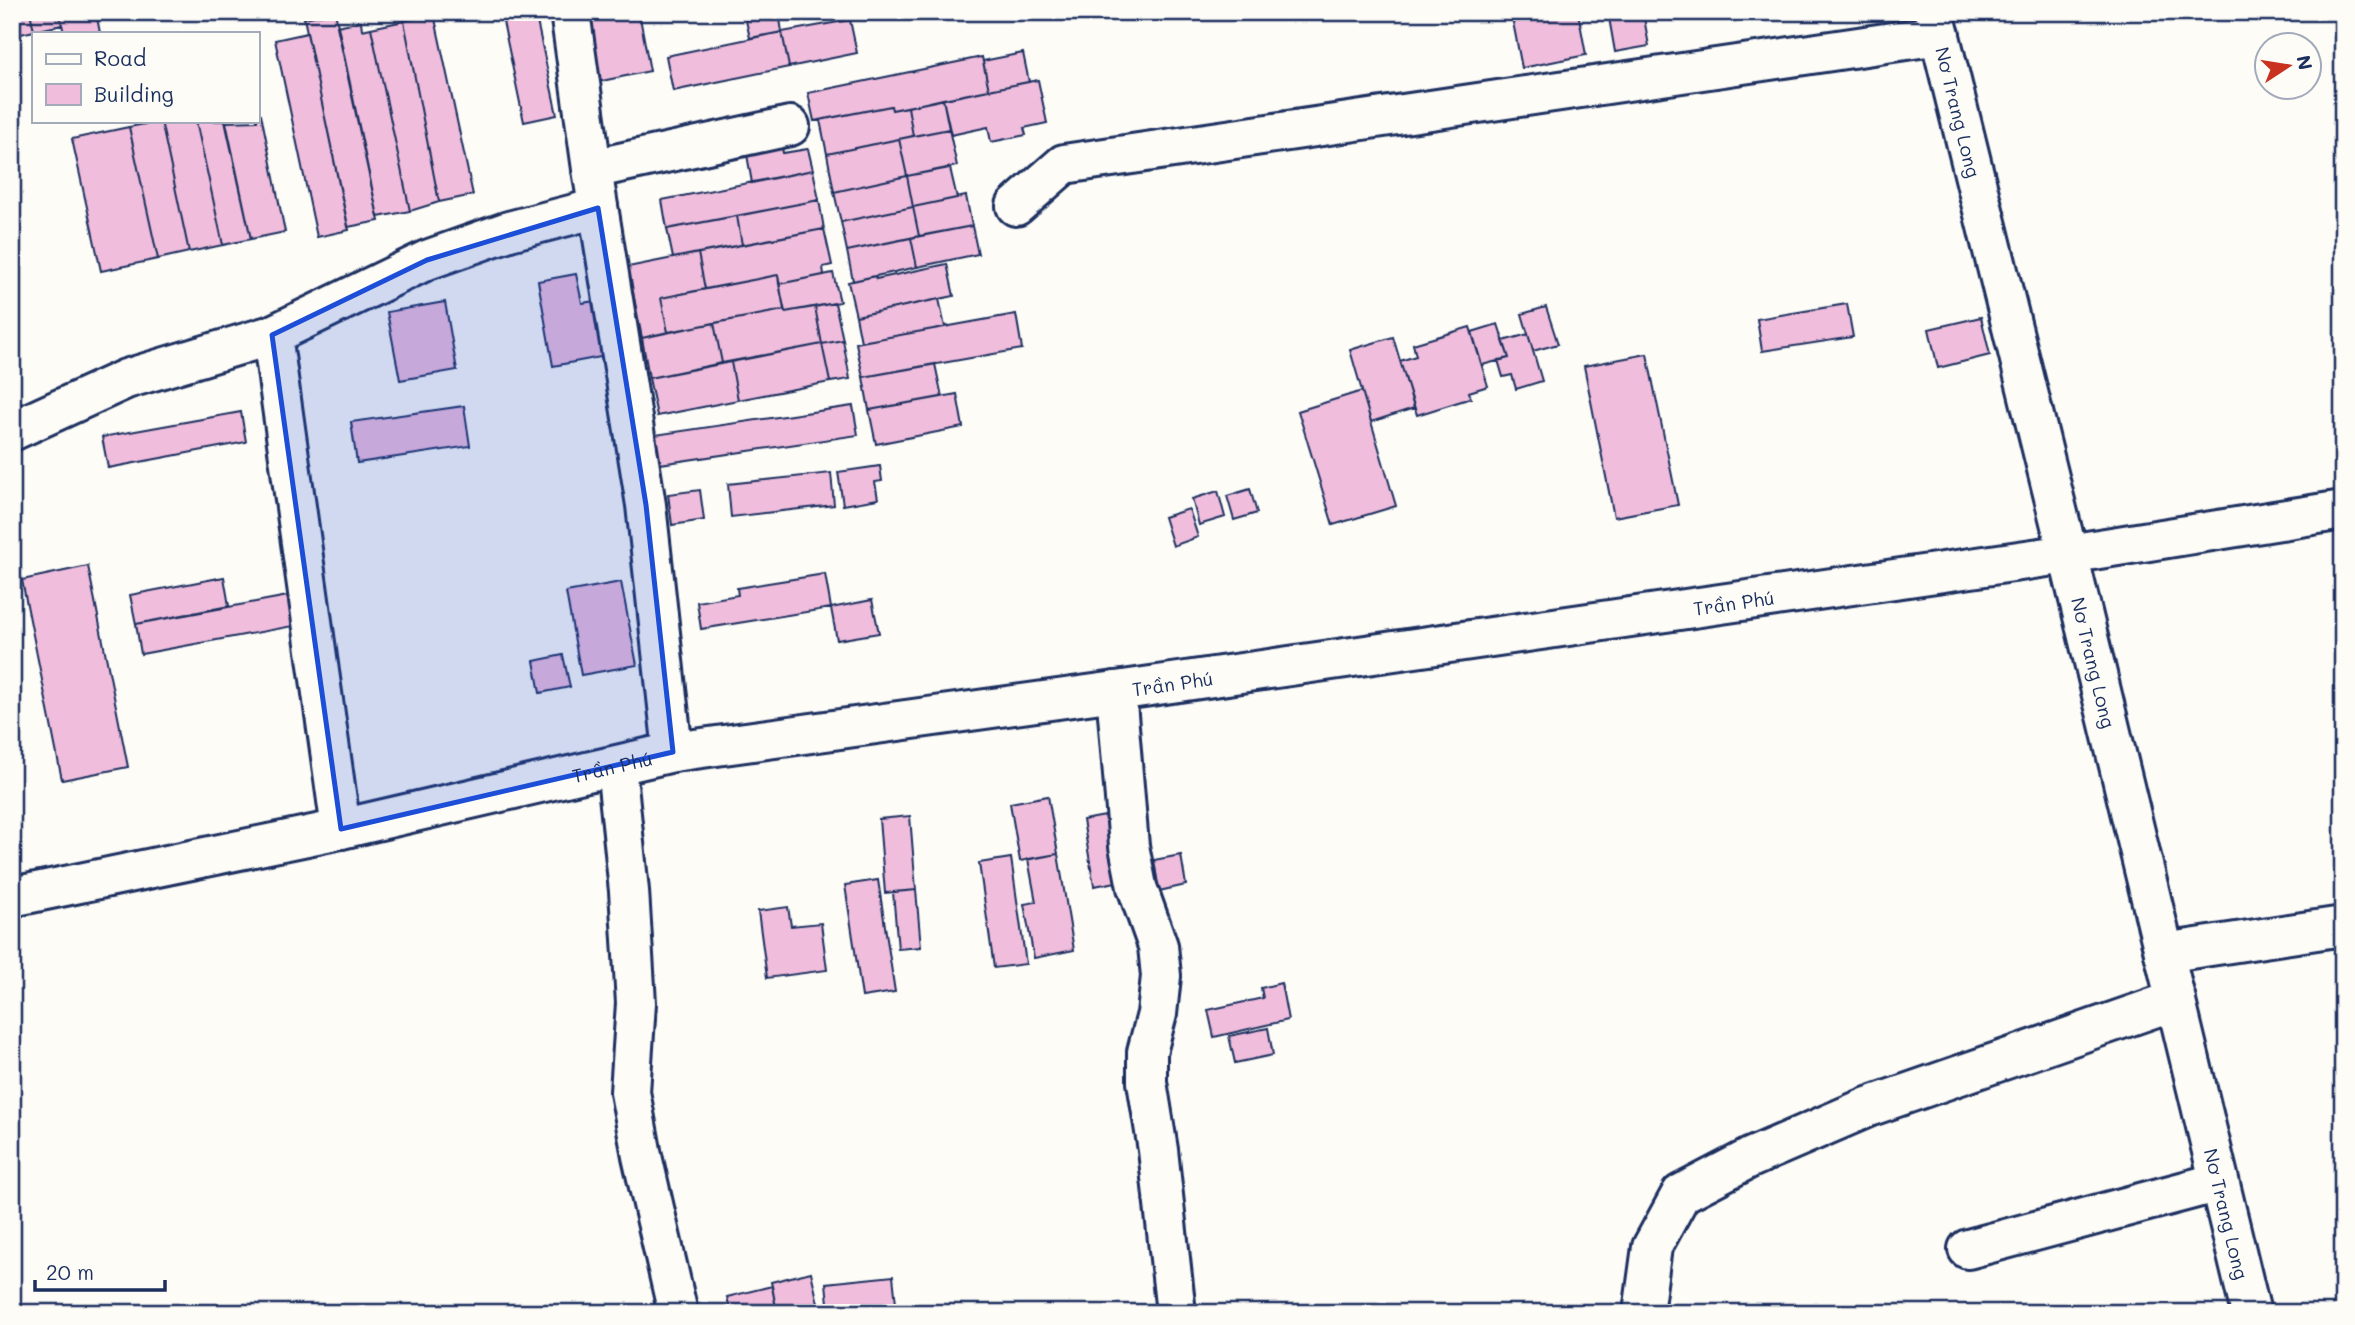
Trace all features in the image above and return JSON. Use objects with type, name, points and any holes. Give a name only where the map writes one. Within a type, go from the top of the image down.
[{"type":"street","points":[[569,12],[646,505],[673,752]]},
{"type":"street","points":[[1016,206],[1064,164],[1937,24]]},
{"type":"street","name":"Nơ Trang Long","points":[[1937,24],[2251,1313]]},
{"type":"street","points":[[592,169],[790,126]]},
{"type":"street","points":[[12,431],[126,379],[272,335],[426,260],[509,231],[598,208]]},
{"type":"street","points":[[272,335],[341,829]]},
{"type":"street","name":"Trần Phú","points":[[12,897],[341,829],[673,752],[2068,554],[2343,510]]},
{"type":"street","points":[[1116,691],[1129,846],[1137,887],[1158,946],[1161,976],[1157,1014],[1147,1052],[1147,1082],[1158,1150],[1176,1313]]},
{"type":"street","points":[[616,766],[629,891],[636,1003],[630,1092],[678,1313]]},
{"type":"street","points":[[2164,953],[2343,926]]},
{"type":"street","points":[[1643,1313],[1652,1247],[1681,1194],[1750,1158],[1868,1107],[2176,1000]]},
{"type":"street","points":[[1968,1249],[2219,1182]]},
{"type":"highlighted area","points":[[598,208],[646,505],[673,752],[341,829],[272,335],[427,260]]},
{"type":"building","points":[[12,12],[30,12],[34,31],[12,36]]},
{"type":"building","points":[[30,12],[59,12],[62,25],[34,31]]},
{"type":"building","points":[[59,12],[96,12],[100,32],[64,32]]},
{"type":"building","points":[[335,12],[379,221],[348,227],[304,18]]},
{"type":"building","points":[[402,12],[434,12],[434,14],[404,21]]},
{"type":"building","points":[[501,12],[535,12],[557,115],[524,122]]},
{"type":"building","points":[[584,12],[639,12],[650,71],[597,82]]},
{"type":"building","points":[[744,12],[779,12],[782,32],[750,38]]},
{"type":"building","points":[[1511,12],[1578,12],[1586,55],[1522,68]]},
{"type":"building","points":[[1608,12],[1643,12],[1649,46],[1615,52]]},
{"type":"building","points":[[434,14],[473,195],[439,202],[404,21]]},
{"type":"building","points":[[850,20],[857,53],[789,67],[782,32]]},
{"type":"building","points":[[361,21],[362,30],[371,28],[410,211],[378,217],[337,26]]},
{"type":"building","points":[[404,21],[439,202],[410,211],[371,28]]},
{"type":"building","points":[[782,32],[789,67],[673,91],[666,56]]},
{"type":"building","points":[[307,33],[349,230],[317,237],[275,40]]},
{"type":"building","points":[[1023,53],[1029,82],[989,90],[983,61]]},
{"type":"building","points":[[982,57],[989,90],[892,110],[891,106],[814,121],[808,93]]},
{"type":"building","points":[[1038,80],[1047,123],[1024,128],[1026,135],[991,142],[988,127],[951,135],[943,99]]},
{"type":"building","points":[[943,99],[949,129],[913,136],[908,107]]},
{"type":"building","points":[[891,106],[892,110],[908,107],[913,136],[827,154],[820,120]]},
{"type":"building","points":[[259,114],[285,232],[251,239],[226,122],[259,122]]},
{"type":"building","points":[[161,122],[189,252],[158,259],[129,127]]},
{"type":"building","points":[[161,122],[196,122],[223,245],[189,252]]},
{"type":"building","points":[[196,122],[225,122],[251,239],[223,245]]},
{"type":"building","points":[[129,127],[158,259],[101,271],[72,139]]},
{"type":"building","points":[[949,129],[957,166],[907,176],[899,139]]},
{"type":"building","points":[[899,139],[907,176],[834,192],[827,154]]},
{"type":"building","points":[[781,142],[783,153],[808,149],[813,170],[752,183],[746,149]]},
{"type":"building","points":[[950,168],[957,198],[913,207],[907,176]]},
{"type":"building","points":[[813,170],[819,200],[667,229],[662,200]]},
{"type":"building","points":[[907,176],[913,207],[841,222],[834,192]]},
{"type":"building","points":[[966,196],[972,226],[919,236],[913,207]]},
{"type":"building","points":[[819,200],[824,229],[742,245],[737,216]]},
{"type":"building","points":[[913,207],[919,236],[847,251],[841,222]]},
{"type":"building","points":[[737,216],[742,245],[673,258],[667,229]]},
{"type":"building","points":[[972,226],[978,254],[917,267],[911,238]]},
{"type":"building","points":[[824,229],[832,265],[823,267],[824,275],[779,284],[778,275],[705,289],[698,253]]},
{"type":"building","points":[[911,238],[917,267],[853,281],[847,251]]},
{"type":"building","points":[[698,253],[705,289],[661,298],[668,332],[642,338],[628,267]]},
{"type":"building","points":[[947,264],[954,296],[856,316],[848,282]]},
{"type":"building","points":[[833,273],[840,302],[785,312],[779,284]]},
{"type":"building","points":[[576,274],[582,303],[601,300],[611,355],[553,366],[538,281]]},
{"type":"building","points":[[778,275],[784,310],[668,332],[661,298]]},
{"type":"building","points":[[939,299],[945,327],[861,342],[856,316]]},
{"type":"building","points":[[445,302],[457,370],[400,380],[387,312]]},
{"type":"building","points":[[835,303],[843,340],[822,344],[815,307]]},
{"type":"building","points":[[1847,304],[1853,337],[1762,351],[1757,319]]},
{"type":"building","points":[[815,307],[822,344],[722,363],[714,323]]},
{"type":"building","points":[[1546,307],[1558,344],[1533,351],[1522,314]]},
{"type":"building","points":[[1016,314],[1022,349],[863,377],[856,343]]},
{"type":"building","points":[[1981,317],[1990,355],[1938,368],[1929,329]]},
{"type":"building","points":[[714,323],[722,363],[649,378],[642,338]]},
{"type":"building","points":[[1498,324],[1509,358],[1482,365],[1472,332]]},
{"type":"building","points":[[1470,327],[1488,386],[1469,392],[1471,398],[1417,415],[1400,361],[1416,356],[1413,344]]},
{"type":"building","points":[[1528,334],[1542,381],[1516,389],[1512,375],[1503,377],[1498,360],[1509,358],[1503,341]]},
{"type":"building","points":[[1393,337],[1414,408],[1371,422],[1350,350]]},
{"type":"building","points":[[843,340],[850,379],[830,382],[822,344]]},
{"type":"building","points":[[822,344],[830,382],[738,400],[731,362]]},
{"type":"building","points":[[1647,354],[1678,505],[1614,517],[1584,366]]},
{"type":"building","points":[[731,362],[738,400],[657,416],[649,378]]},
{"type":"building","points":[[935,364],[942,397],[869,410],[863,377]]},
{"type":"building","points":[[1362,391],[1396,506],[1333,525],[1298,411]]},
{"type":"building","points":[[957,394],[963,427],[876,444],[869,410]]},
{"type":"building","points":[[464,406],[470,446],[357,463],[351,422]]},
{"type":"building","points":[[853,406],[858,435],[660,464],[655,435]]},
{"type":"building","points":[[241,412],[246,442],[108,468],[102,437]]},
{"type":"building","points":[[880,466],[882,481],[875,482],[878,499],[843,505],[838,472]]},
{"type":"building","points":[[831,473],[834,505],[731,517],[728,484]]},
{"type":"building","points":[[1250,489],[1257,513],[1234,520],[1227,496]]},
{"type":"building","points":[[700,490],[704,520],[672,525],[668,494]]},
{"type":"building","points":[[1218,491],[1225,517],[1199,525],[1192,499]]},
{"type":"building","points":[[1189,509],[1198,537],[1173,546],[1164,517]]},
{"type":"building","points":[[88,566],[128,767],[62,780],[22,580]]},
{"type":"building","points":[[825,574],[831,608],[701,629],[697,602],[738,595],[737,588]]},
{"type":"building","points":[[224,577],[229,606],[136,624],[130,595]]},
{"type":"building","points":[[621,582],[637,665],[581,675],[566,592]]},
{"type":"building","points":[[288,596],[293,626],[141,654],[136,624]]},
{"type":"building","points":[[872,600],[879,633],[837,640],[831,608]]},
{"type":"building","points":[[563,655],[570,687],[540,693],[534,661]]},
{"type":"building","points":[[1048,796],[1058,854],[1020,861],[1010,803]]},
{"type":"building","points":[[1111,815],[1122,881],[1094,886],[1083,820]]},
{"type":"building","points":[[910,816],[916,890],[885,893],[879,819]]},
{"type":"building","points":[[1058,854],[1074,950],[1034,958],[1024,904],[1036,902],[1028,859]]},
{"type":"building","points":[[1181,855],[1186,885],[1159,891],[1154,860]]},
{"type":"building","points":[[1011,858],[1026,964],[994,968],[979,863]]},
{"type":"building","points":[[878,880],[895,992],[862,997],[845,885]]},
{"type":"building","points":[[916,890],[921,947],[898,949],[893,892]]},
{"type":"building","points":[[788,907],[791,926],[821,923],[827,970],[767,978],[758,911]]},
{"type":"building","points":[[1281,983],[1288,1020],[1214,1037],[1208,1010],[1263,998],[1261,988]]},
{"type":"building","points":[[1268,1028],[1273,1055],[1235,1063],[1229,1036]]},
{"type":"building","points":[[811,1272],[819,1308],[800,1313],[777,1313],[771,1282]]},
{"type":"building","points":[[893,1276],[897,1313],[829,1313],[826,1283]]},
{"type":"building","points":[[772,1286],[777,1313],[731,1313],[727,1297]]}]
